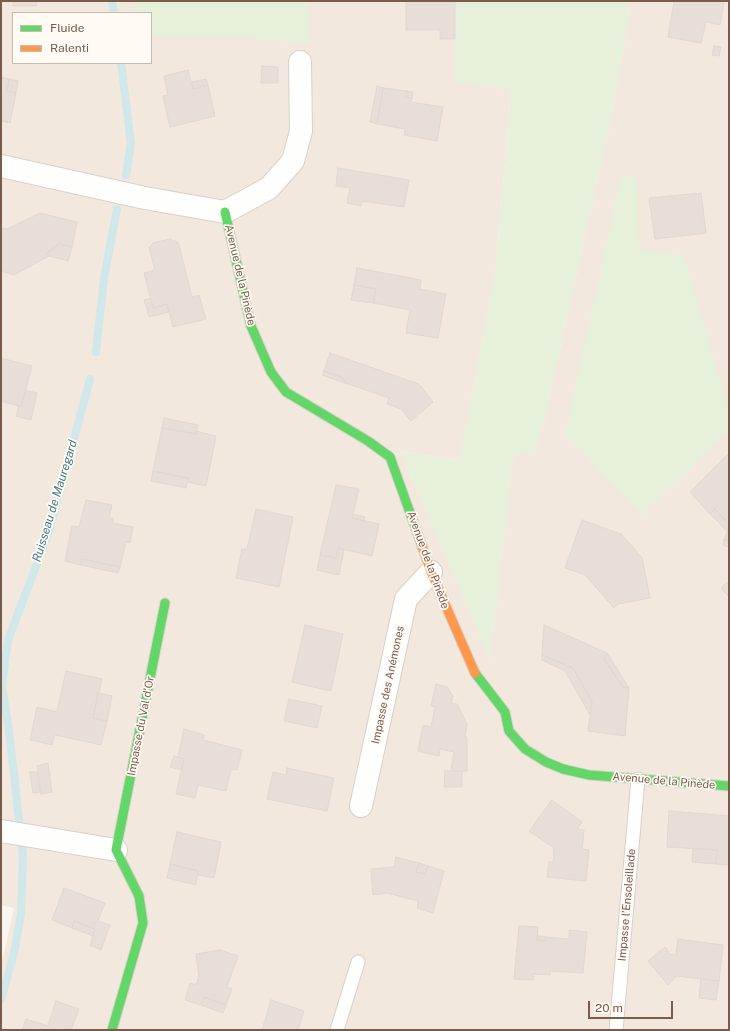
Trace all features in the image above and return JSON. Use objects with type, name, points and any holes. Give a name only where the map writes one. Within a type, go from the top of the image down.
[{"type":"street","name":"Avenue de la Pinède","points":[[1,166],[145,198],[225,212],[269,188],[293,161],[301,131],[300,62]]},
{"type":"street","name":"Avenue de la Pinède","points":[[225,212],[251,326],[271,372],[286,392],[368,441],[390,457],[431,572],[473,671],[505,712],[510,731],[525,749],[546,762],[562,769],[589,775],[729,786]]},
{"type":"street","name":"Impasse des Anémones","points":[[361,806],[406,599],[431,572]]},
{"type":"street","name":"Impasse du Val d'Or","points":[[116,850],[165,603]]},
{"type":"street","points":[[3,832],[116,850],[139,896],[143,923],[112,1030]]},
{"type":"lane","name":"Impasse l’Ensoleillade","points":[[616,1030],[638,779]]},
{"type":"lane","points":[[337,1030],[358,962]]},
{"type":"shaded area","points":[[1,1],[455,1],[454,81],[511,90],[496,268],[460,460],[400,451],[490,659],[513,454],[534,454],[544,421],[613,108],[631,1],[729,1],[729,1030],[1,1030],[1,967],[14,908],[1,905]]},
{"type":"green space","points":[[134,1],[308,1],[311,43],[246,38],[152,37],[152,12],[136,12]]},
{"type":"green space","points":[[455,1],[631,1],[613,108],[544,421],[534,454],[513,455],[490,660],[400,451],[460,460],[496,268],[511,90],[454,82]]},
{"type":"green space","points":[[621,176],[637,177],[639,249],[684,256],[729,411],[729,430],[641,516],[565,434]]},
{"type":"building","points":[[13,1],[37,1],[36,6],[13,6]]},
{"type":"building","points":[[406,1],[455,1],[455,39],[440,39],[440,30],[406,30]]},
{"type":"building","points":[[674,1],[724,1],[720,25],[706,22],[701,43],[668,37]]},
{"type":"building","points":[[714,46],[721,47],[719,56],[712,55]]},
{"type":"building","points":[[262,66],[278,67],[278,83],[261,83]]},
{"type":"building","points":[[188,70],[193,89],[208,85],[215,116],[170,127],[163,96],[168,95],[164,76]]},
{"type":"building","points":[[1,77],[9,79],[7,91],[16,93],[10,123],[1,121]]},
{"type":"building","points":[[9,79],[18,81],[16,93],[7,91]]},
{"type":"building","points":[[206,79],[208,85],[193,89],[192,82]]},
{"type":"building","points":[[377,86],[383,88],[377,124],[370,122]]},
{"type":"building","points":[[383,88],[407,91],[406,97],[412,98],[411,102],[443,107],[437,141],[404,135],[405,129],[377,124]]},
{"type":"building","points":[[407,91],[413,92],[412,98],[406,97]]},
{"type":"building","points":[[338,168],[409,180],[404,207],[362,201],[361,206],[347,203],[350,188],[336,186]]},
{"type":"building","points":[[701,193],[706,233],[655,239],[649,198]]},
{"type":"building","points":[[40,213],[77,222],[72,247],[59,244],[47,253],[49,256],[14,275],[1,271],[1,228],[7,229]]},
{"type":"building","points":[[170,239],[177,242],[179,245],[192,297],[199,295],[206,319],[173,327],[167,304],[153,308],[144,273],[155,270],[149,248],[153,243]]},
{"type":"building","points":[[59,244],[72,247],[68,261],[49,256],[47,253]]},
{"type":"building","points":[[357,268],[421,280],[420,289],[446,294],[438,338],[406,333],[410,310],[373,303],[376,289],[354,285]]},
{"type":"building","points":[[354,285],[376,289],[373,303],[351,300]]},
{"type":"building","points":[[151,298],[153,308],[167,304],[169,312],[149,317],[144,300]]},
{"type":"building","points":[[330,353],[419,384],[433,402],[411,421],[401,409],[387,404],[389,398],[345,383],[342,377],[324,371]]},
{"type":"building","points":[[1,358],[32,366],[21,407],[1,401]]},
{"type":"building","points":[[324,371],[342,377],[345,383],[322,375]]},
{"type":"building","points":[[25,390],[37,393],[31,420],[16,416],[19,406],[21,407]]},
{"type":"building","points":[[164,418],[198,425],[196,434],[162,428]]},
{"type":"building","points":[[162,428],[196,434],[196,431],[216,436],[206,486],[187,482],[188,478],[153,471]]},
{"type":"building","points":[[729,453],[729,524],[715,509],[710,514],[690,492]]},
{"type":"building","points":[[153,471],[188,478],[186,488],[151,481]]},
{"type":"building","points":[[336,485],[359,489],[352,518],[379,524],[372,556],[338,548],[336,558],[320,555]]},
{"type":"building","points":[[86,500],[112,505],[109,518],[113,518],[113,523],[133,527],[130,543],[126,542],[120,567],[82,559],[81,565],[65,561],[72,526],[79,527]]},
{"type":"building","points":[[256,509],[293,517],[279,587],[236,578],[242,549],[247,549]]},
{"type":"building","points":[[715,509],[729,524],[728,532],[710,514]]},
{"type":"building","points":[[353,514],[365,517],[364,521],[352,518]]},
{"type":"building","points":[[582,520],[621,534],[642,558],[650,598],[618,604],[614,608],[585,575],[565,568]]},
{"type":"building","points":[[729,527],[729,541],[724,540]]},
{"type":"building","points":[[724,540],[729,541],[729,547],[723,545]]},
{"type":"building","points":[[338,548],[344,550],[339,575],[317,570],[320,555],[336,558]]},
{"type":"building","points":[[82,559],[120,567],[118,573],[81,565]]},
{"type":"building","points":[[729,581],[729,597],[721,588]]},
{"type":"building","points":[[305,625],[343,634],[331,691],[292,682]]},
{"type":"building","points":[[544,625],[607,653],[604,659],[623,687],[629,688],[625,736],[588,731],[592,702],[573,668],[542,655]]},
{"type":"building","points":[[607,653],[629,688],[623,687],[604,659]]},
{"type":"building","points":[[542,655],[573,668],[592,702],[590,715],[565,671],[542,660]]},
{"type":"building","points":[[66,671],[102,679],[93,718],[107,721],[101,745],[55,735],[52,745],[30,740],[37,707],[57,712]]},
{"type":"building","points":[[436,684],[447,687],[453,696],[451,703],[457,704],[467,724],[465,737],[467,737],[467,771],[451,771],[454,752],[440,749],[439,756],[418,751],[423,725],[431,727],[435,707],[431,706]]},
{"type":"building","points":[[98,693],[112,696],[107,721],[93,718]]},
{"type":"building","points":[[289,699],[322,706],[317,728],[284,721]]},
{"type":"building","points":[[184,729],[204,735],[203,740],[242,750],[237,770],[231,769],[226,791],[198,785],[195,798],[176,794],[184,759],[178,757]]},
{"type":"building","points":[[174,756],[184,759],[182,770],[170,767]]},
{"type":"building","points":[[48,763],[52,792],[41,794],[37,766]]},
{"type":"building","points":[[287,768],[334,778],[327,811],[267,799],[273,772],[286,775]]},
{"type":"building","points":[[445,771],[462,771],[462,787],[444,787]]},
{"type":"building","points":[[30,772],[38,772],[40,792],[33,793]]},
{"type":"building","points":[[552,800],[582,822],[577,829],[584,830],[582,849],[589,850],[586,881],[547,877],[549,862],[553,862],[554,848],[529,831]]},
{"type":"building","points":[[669,811],[729,816],[729,865],[716,864],[717,850],[667,847]]},
{"type":"building","points":[[177,832],[221,842],[214,878],[198,875],[198,871],[170,864]]},
{"type":"building","points":[[693,849],[717,850],[716,864],[692,862]]},
{"type":"building","points":[[396,857],[419,863],[416,872],[425,874],[428,866],[444,871],[433,913],[417,908],[418,901],[387,893],[373,895],[371,869],[394,867]]},
{"type":"building","points":[[419,863],[428,866],[425,874],[416,872]]},
{"type":"building","points":[[170,864],[198,871],[196,885],[167,878]]},
{"type":"building","points":[[64,888],[105,903],[98,921],[110,925],[101,950],[90,945],[95,929],[74,921],[72,928],[52,920]]},
{"type":"building","points":[[74,921],[95,929],[93,936],[72,928]]},
{"type":"building","points":[[519,926],[538,927],[537,940],[546,941],[546,937],[569,939],[569,930],[587,932],[583,973],[550,971],[550,975],[534,974],[533,980],[514,979]]},
{"type":"building","points":[[538,936],[546,937],[546,941],[537,940]]},
{"type":"building","points":[[678,939],[723,945],[719,981],[677,976],[668,985],[648,961],[665,947],[670,954],[676,955]]},
{"type":"building","points":[[220,950],[238,956],[227,987],[232,989],[226,1005],[204,997],[201,1005],[185,1000],[190,983],[196,985],[199,977],[196,954]]},
{"type":"building","points":[[701,979],[719,981],[716,1000],[699,998]]},
{"type":"building","points":[[204,997],[226,1005],[223,1013],[201,1005]]},
{"type":"building","points":[[271,1000],[304,1011],[298,1030],[262,1030]]},
{"type":"building","points":[[56,1001],[79,1009],[71,1030],[22,1030],[26,1019],[48,1026]]},
{"type":"waterway","name":"Ruisseau de Mauregard","points":[[112,1],[114,12]]},
{"type":"waterway","name":"Ruisseau de Mauregard","points":[[121,64],[131,144],[126,175]]},
{"type":"waterway","name":"Ruisseau de Mauregard","points":[[96,352],[104,278],[117,209]]},
{"type":"waterway","name":"Ruisseau de Mauregard","points":[[1,1000],[14,953],[21,914],[23,856],[9,730],[2,686],[8,640],[49,532],[90,379]]},
{"type":"traffic: fast","points":[[225,212],[251,326],[271,372],[286,392],[368,441],[390,457],[422,546]]},
{"type":"traffic: fast","points":[[112,1030],[143,923],[139,896],[116,850],[165,603]]},
{"type":"traffic: fast","points":[[475,673],[505,712],[509,731],[525,749],[546,762],[563,769],[589,775],[729,786]]},
{"type":"traffic: slow","points":[[422,546],[431,572],[475,673]]}]
